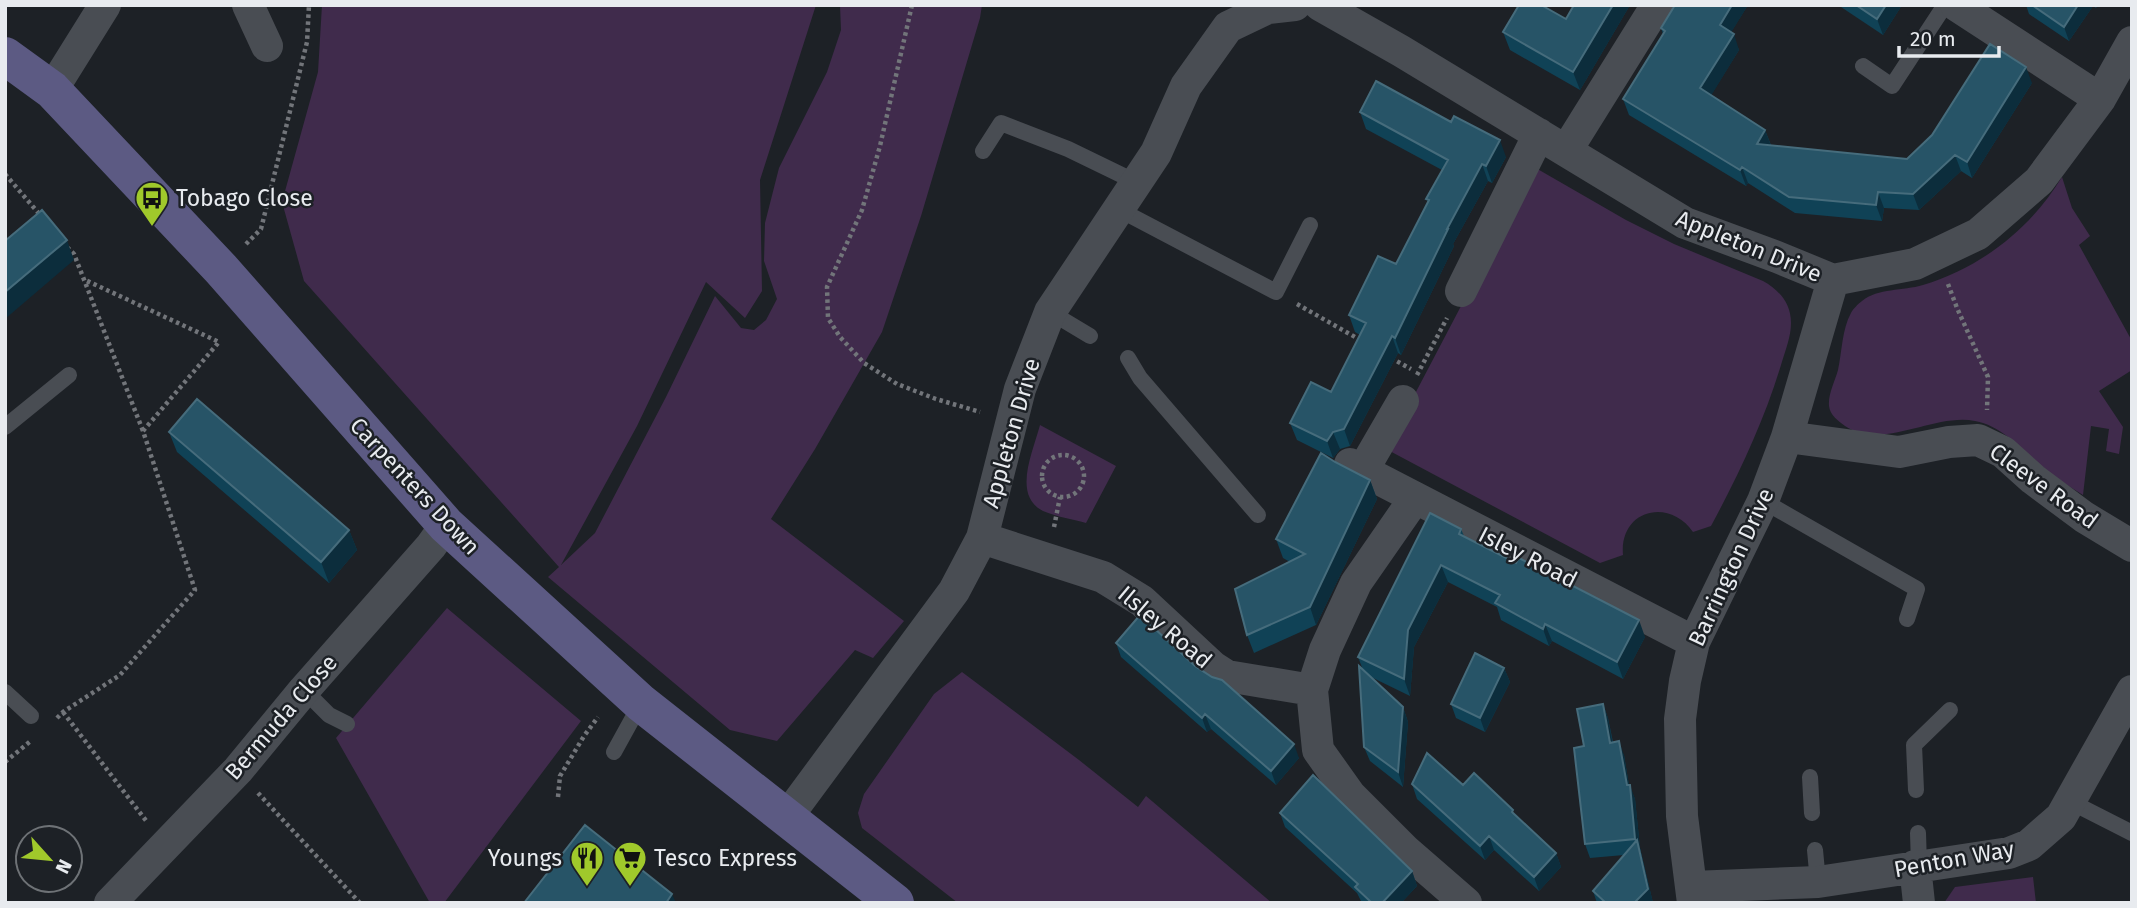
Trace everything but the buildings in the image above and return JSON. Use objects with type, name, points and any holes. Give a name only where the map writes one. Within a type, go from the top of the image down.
[{"type":"street","points":[[52,90],[105,5]]},
{"type":"street","points":[[248,5],[267,46]]},
{"type":"street","name":"Appleton Drive","points":[[1320,5],[1685,223],[1833,280],[1915,264],[1978,234],[2039,181],[2100,99],[2132,42]]},
{"type":"street","points":[[1566,151],[1657,5]]},
{"type":"street","points":[[1956,5],[2100,99]]},
{"type":"street","name":"Appleton Drive","points":[[787,817],[954,592],[982,538],[1020,388],[1050,312],[1156,153],[1186,86],[1228,27],[1276,6]]},
{"type":"street","name":"Carpenters Down","points":[[5,56],[52,90],[221,269],[446,525],[641,703],[895,903]]},
{"type":"street","points":[[1461,292],[1539,134]]},
{"type":"street","name":"Barrington Drive","points":[[1693,895],[1682,816],[1680,719],[1685,681],[1694,642],[1763,501],[1787,437],[1833,280]]},
{"type":"street","name":"Isley Road","points":[[1404,401],[1356,467],[1694,642]]},
{"type":"street","name":"Cleeve Road","points":[[1787,437],[1899,452],[1949,442],[1978,440],[2003,452],[2033,479],[2084,517],[2132,546]]},
{"type":"street","points":[[1415,498],[1356,583],[1325,650],[1312,690],[1318,750],[1350,795],[1405,850],[1445,897]]},
{"type":"street","name":"Bermuda Close","points":[[110,903],[238,770],[446,525]]},
{"type":"street","name":"Ilsley Road","points":[[982,538],[1103,577],[1142,601],[1213,667],[1227,676],[1312,690]]},
{"type":"street","name":"Penton Way","points":[[1693,895],[1818,882],[2010,853],[2029,845],[2061,817],[2132,691]]},
{"type":"street","points":[[1917,866],[1919,903]]},
{"type":"lane","points":[[1863,66],[1892,86],[1945,5]]},
{"type":"lane","points":[[983,152],[1001,123],[1068,149],[1136,182]]},
{"type":"lane","points":[[1118,209],[1276,292],[1310,225]]},
{"type":"lane","points":[[1050,312],[1090,336]]},
{"type":"lane","points":[[1128,358],[1140,378],[1258,515]]},
{"type":"lane","points":[[5,427],[69,375]]},
{"type":"lane","points":[[1763,501],[1917,589],[1907,619]]},
{"type":"lane","points":[[304,690],[329,715],[347,724]]},
{"type":"lane","points":[[5,692],[31,716]]},
{"type":"lane","points":[[614,752],[641,703]]},
{"type":"lane","points":[[1916,790],[1914,745],[1950,710]]},
{"type":"lane","points":[[1810,776],[1812,813]]},
{"type":"lane","points":[[2071,802],[2132,833]]},
{"type":"lane","points":[[1917,866],[1918,833]]},
{"type":"lane","points":[[1815,850],[1818,882]]},
{"type":"path","points":[[241,249],[261,229],[307,42],[309,5]]},
{"type":"path","points":[[912,5],[880,146],[862,210],[827,287],[828,318],[840,337],[864,363],[897,384],[972,410],[1012,419]]},
{"type":"path","points":[[5,174],[42,217]]},
{"type":"path","points":[[54,721],[63,712],[120,675],[195,590],[143,431],[74,254],[66,245]]},
{"type":"path","points":[[1936,254],[1988,377],[1988,407],[1978,440]]},
{"type":"path","points":[[83,279],[219,342],[143,431]]},
{"type":"path","points":[[1276,292],[1370,346]]},
{"type":"path","points":[[1404,401],[1461,292]]},
{"type":"path","points":[[1382,353],[1418,373]]},
{"type":"path","points":[[1067,456],[1073,458],[1082,468],[1083,482],[1074,494],[1060,497],[1048,491],[1042,472],[1049,461],[1067,456]]},
{"type":"path","points":[[63,712],[164,845]]},
{"type":"path","points":[[558,797],[560,776],[598,717]]},
{"type":"path","points":[[5,762],[35,738]]},
{"type":"path","points":[[238,770],[360,903]]},
{"type":"shaded area","points":[[322,5],[816,5],[760,180],[762,291],[745,318],[706,282],[637,426],[561,565],[595,533],[715,296],[741,328],[754,330],[766,320],[777,299],[764,261],[765,223],[779,168],[827,72],[841,30],[840,5],[982,5],[921,216],[882,332],[815,449],[771,519],[904,621],[873,658],[855,650],[777,741],[730,730],[548,577],[559,567],[304,281],[282,202],[318,72]]},
{"type":"shaded area","points":[[1534,167],[1626,220],[1674,244],[1763,281],[1783,298],[1789,309],[1789,339],[1767,406],[1741,467],[1711,526],[1693,532],[1683,521],[1671,515],[1659,512],[1648,514],[1637,519],[1629,528],[1624,540],[1623,555],[1600,563],[1386,449]]},
{"type":"shaded area","points":[[2062,177],[2072,208],[2090,236],[2079,245],[2132,341],[2132,370],[2099,391],[2123,427],[2119,454],[2106,451],[2109,429],[2091,426],[2083,495],[2050,473],[2002,433],[1985,424],[1959,420],[1876,435],[1860,433],[1837,420],[1829,406],[1830,397],[1846,326],[1856,307],[1875,294],[1923,285],[1984,257],[2020,229]]},
{"type":"shaded area","points":[[1040,425],[1116,466],[1086,523],[1043,511],[1028,495],[1027,472]]},
{"type":"shaded area","points":[[447,608],[581,721],[444,903],[430,903],[336,738]]},
{"type":"shaded area","points":[[962,672],[1138,807],[1146,796],[1272,903],[958,903],[862,828],[858,813],[864,794],[934,694]]},
{"type":"shaded area","points":[[2033,877],[2036,903],[1944,903],[1955,887]]},
{"type":"place","name":"Tobago Close","points":[[152,228]]},
{"type":"place","name":"Youngs","points":[[587,888]]},
{"type":"place","name":"Tesco Express","points":[[630,888]]}]
